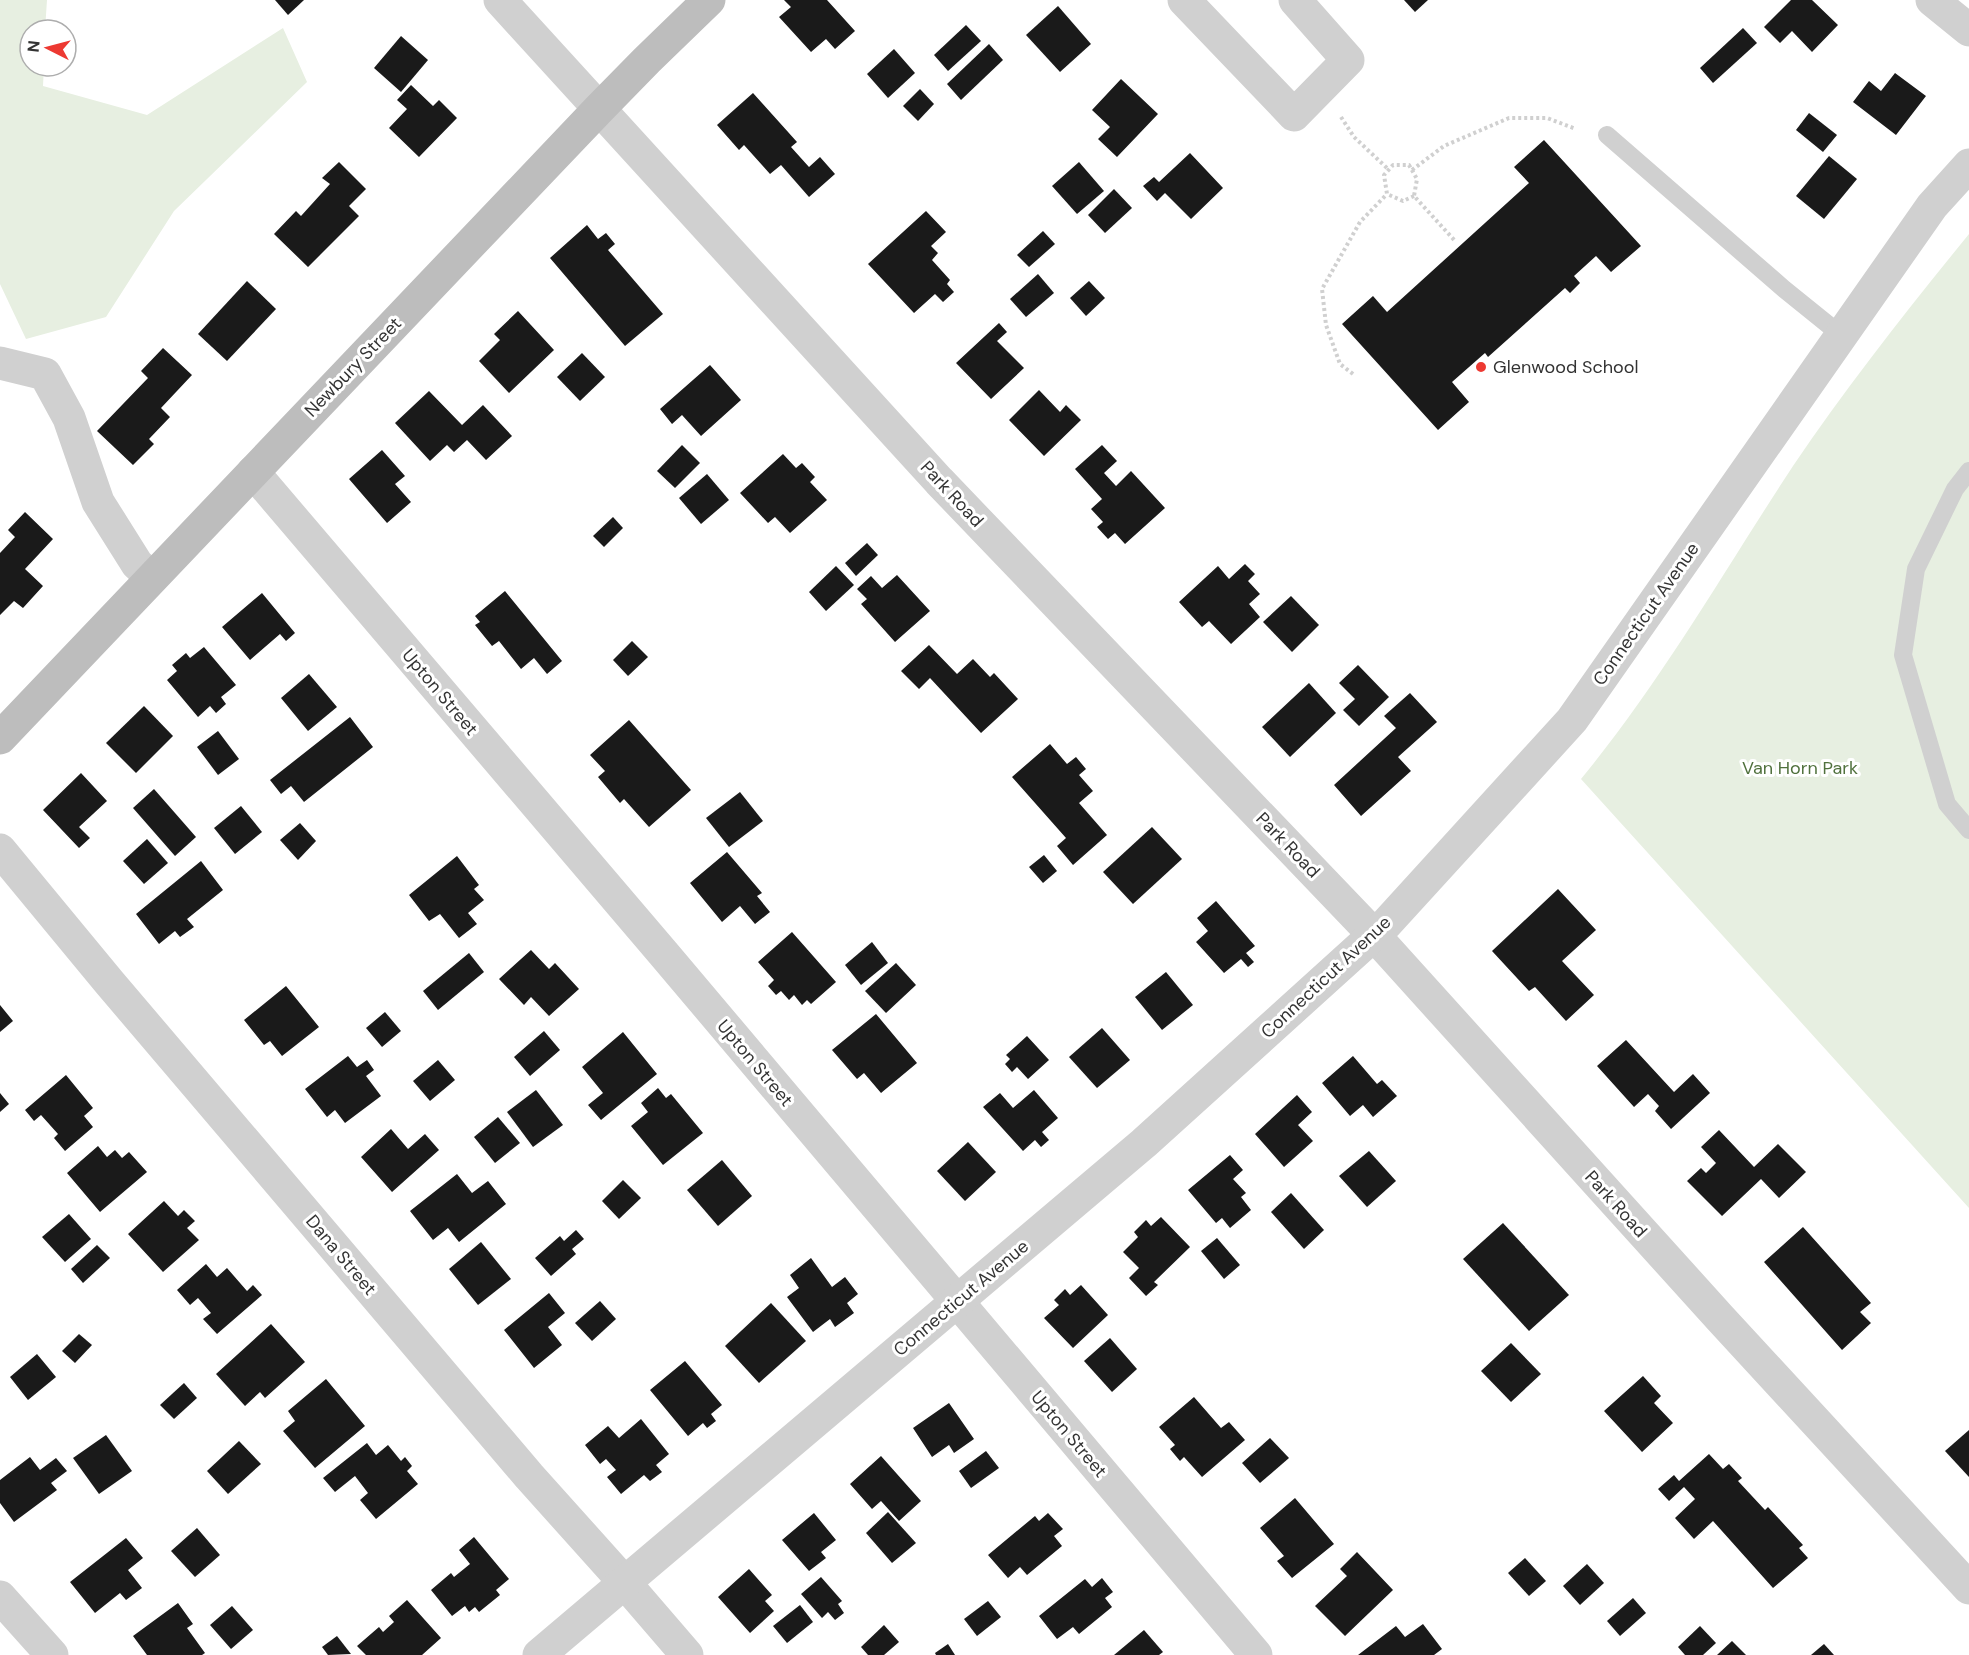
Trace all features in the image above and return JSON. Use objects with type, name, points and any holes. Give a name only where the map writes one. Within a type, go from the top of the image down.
[{"type":"street","name":"Park Road","points":[[500,0],[939,481],[1374,935],[1720,1318],[1969,1588]]},
{"type":"street","name":"Newbury Street","points":[[0,738],[646,60],[709,0]]},
{"type":"street","points":[[1184,0],[1294,115],[1348,60],[1295,0]]},
{"type":"street","points":[[1932,0],[1969,30]]},
{"type":"street","name":"Connecticut Avenue","points":[[539,1655],[1144,1143],[1386,924],[1572,720],[1932,206],[1969,165]]},
{"type":"street","points":[[0,363],[45,374],[69,418],[98,502],[137,564],[152,578]]},
{"type":"street","name":"Upton Street","points":[[253,472],[1256,1655]]},
{"type":"street","name":"Dana Street","points":[[0,850],[529,1476],[687,1655]]},
{"type":"street","points":[[0,1597],[52,1655]]},
{"type":"lane","points":[[1607,135],[1775,281],[1841,335]]},
{"type":"lane","points":[[1969,471],[1955,489],[1916,569],[1903,655],[1947,804],[1969,830]]},
{"type":"path","points":[[1321,87],[1354,137],[1388,169]]},
{"type":"path","points":[[1412,170],[1444,146],[1509,118],[1547,118],[1575,129]]},
{"type":"path","points":[[1387,194],[1384,175],[1388,169],[1393,165],[1409,165],[1417,178],[1414,196]]},
{"type":"path","points":[[1387,194],[1403,201],[1414,196]]},
{"type":"path","points":[[1353,374],[1340,364],[1326,325],[1322,289],[1360,222],[1387,194]]},
{"type":"path","points":[[1414,196],[1456,242]]},
{"type":"green space","points":[[0,0],[47,0],[46,18],[18,18],[18,78],[43,78],[43,86],[147,115],[283,28],[307,82],[174,211],[106,317],[26,339],[0,284]]},
{"type":"green space","name":"Van Horn Park","points":[[1969,234],[1969,1208],[1581,779],[1665,665],[1814,436],[1878,348]]},
{"type":"building","points":[[275,0],[304,0],[288,15]]},
{"type":"building","points":[[784,0],[827,0],[855,31],[835,49],[826,39],[811,52],[779,17],[791,7]]},
{"type":"building","points":[[1404,0],[1428,0],[1415,12]]},
{"type":"building","points":[[1791,0],[1812,0],[1838,25],[1812,52],[1792,31],[1780,43],[1764,27]]},
{"type":"building","points":[[1058,6],[1091,44],[1060,72],[1026,35]]},
{"type":"building","points":[[966,25],[981,41],[948,71],[934,55]]},
{"type":"building","points":[[1743,28],[1757,43],[1713,83],[1700,68]]},
{"type":"building","points":[[401,36],[428,60],[401,92],[374,68]]},
{"type":"building","points":[[989,44],[1003,60],[961,100],[947,84]]},
{"type":"building","points":[[894,49],[915,73],[888,98],[867,74]]},
{"type":"building","points":[[1895,73],[1926,96],[1896,135],[1853,102],[1869,81],[1881,91]]},
{"type":"building","points":[[1121,79],[1158,114],[1117,157],[1098,139],[1110,127],[1092,110]]},
{"type":"building","points":[[411,85],[433,106],[439,100],[457,118],[419,157],[389,128],[407,109],[397,100]]},
{"type":"building","points":[[920,89],[934,104],[918,121],[903,106]]},
{"type":"building","points":[[753,93],[797,142],[791,147],[809,167],[820,157],[835,174],[809,197],[781,165],[770,174],[744,145],[739,150],[717,125]]},
{"type":"building","points":[[1809,113],[1837,135],[1823,152],[1796,130]]},
{"type":"building","points":[[1544,140],[1641,246],[1611,272],[1596,256],[1574,276],[1580,283],[1570,293],[1565,288],[1488,357],[1485,353],[1452,382],[1469,402],[1438,430],[1342,324],[1373,296],[1387,312],[1529,183],[1514,167]]},
{"type":"building","points":[[1190,153],[1223,188],[1191,219],[1165,193],[1157,201],[1143,186],[1154,177],[1159,182]]},
{"type":"building","points":[[1829,156],[1857,179],[1824,219],[1796,196]]},
{"type":"building","points":[[339,162],[366,189],[349,206],[359,216],[308,267],[274,234],[296,211],[301,216],[330,184],[322,178]]},
{"type":"building","points":[[1079,162],[1104,191],[1077,214],[1052,186]]},
{"type":"building","points":[[1114,189],[1132,208],[1105,233],[1088,215]]},
{"type":"building","points":[[926,211],[946,232],[931,246],[938,253],[932,260],[950,280],[947,284],[954,292],[943,302],[935,294],[914,313],[868,264]]},
{"type":"building","points":[[587,225],[598,239],[606,233],[615,244],[608,250],[663,314],[625,346],[550,258]]},
{"type":"building","points":[[1043,231],[1055,244],[1029,267],[1017,255]]},
{"type":"building","points":[[1038,274],[1054,293],[1026,317],[1010,299]]},
{"type":"building","points":[[247,281],[276,309],[227,361],[198,334]]},
{"type":"building","points":[[1089,281],[1105,298],[1086,316],[1070,298]]},
{"type":"building","points":[[518,311],[554,350],[509,393],[479,361],[500,340],[494,334]]},
{"type":"building","points":[[999,323],[1007,332],[997,341],[1024,368],[991,399],[956,363]]},
{"type":"building","points":[[163,348],[192,375],[161,408],[170,417],[149,439],[154,444],[133,465],[97,431],[148,378],[141,371]]},
{"type":"building","points":[[582,353],[605,377],[580,401],[557,377]]},
{"type":"building","points":[[710,365],[741,400],[701,436],[682,415],[672,424],[660,409]]},
{"type":"building","points":[[1039,390],[1060,412],[1066,405],[1081,420],[1044,456],[1009,420]]},
{"type":"building","points":[[429,391],[462,425],[483,405],[512,436],[486,460],[467,440],[454,452],[447,445],[430,461],[395,423]]},
{"type":"building","points":[[682,445],[700,463],[675,488],[657,471]]},
{"type":"building","points":[[1102,445],[1117,461],[1104,473],[1116,486],[1131,471],[1165,508],[1125,544],[1115,533],[1108,539],[1097,527],[1103,522],[1091,509],[1102,499],[1075,469]]},
{"type":"building","points":[[382,450],[405,476],[395,484],[411,502],[387,523],[349,479]]},
{"type":"building","points":[[783,454],[796,468],[802,463],[815,477],[810,482],[827,500],[790,533],[775,517],[768,523],[740,493]]},
{"type":"building","points":[[707,474],[729,500],[701,524],[679,498]]},
{"type":"building","points":[[25,512],[53,539],[25,569],[43,586],[23,608],[14,601],[0,615],[0,553],[15,537],[8,530]]},
{"type":"building","points":[[613,517],[623,528],[604,547],[593,536]]},
{"type":"building","points":[[867,543],[878,555],[856,576],[845,563]]},
{"type":"building","points":[[1245,564],[1255,574],[1248,581],[1260,594],[1249,604],[1260,617],[1231,644],[1209,621],[1202,627],[1179,602],[1218,566],[1229,579]]},
{"type":"building","points":[[836,566],[854,585],[826,611],[809,592]]},
{"type":"building","points":[[897,575],[930,611],[895,642],[861,604],[867,599],[857,589],[871,576],[882,588]]},
{"type":"building","points":[[505,591],[562,661],[547,674],[534,658],[521,669],[499,641],[492,646],[475,625],[480,622],[475,616]]},
{"type":"building","points":[[262,593],[295,633],[286,641],[280,634],[250,660],[222,627]]},
{"type":"building","points":[[1291,596],[1319,625],[1292,652],[1263,622]]},
{"type":"building","points":[[632,641],[648,657],[628,676],[613,660]]},
{"type":"building","points":[[929,645],[957,674],[973,659],[990,677],[994,673],[1018,699],[981,733],[930,678],[919,689],[901,671]]},
{"type":"building","points":[[204,647],[236,685],[221,697],[226,704],[216,713],[210,706],[198,717],[167,680],[177,671],[172,665],[186,653],[190,658]]},
{"type":"building","points":[[1358,665],[1389,697],[1359,726],[1343,710],[1355,699],[1339,683]]},
{"type":"building","points":[[309,674],[337,707],[308,731],[281,698]]},
{"type":"building","points":[[1309,683],[1336,713],[1290,757],[1262,727]]},
{"type":"building","points":[[1410,693],[1437,722],[1398,757],[1411,771],[1361,816],[1334,785],[1396,728],[1384,716]]},
{"type":"building","points":[[144,706],[173,736],[136,773],[106,743]]},
{"type":"building","points":[[350,717],[373,747],[304,802],[291,786],[281,794],[270,780]]},
{"type":"building","points":[[629,720],[691,790],[649,827],[624,799],[620,803],[598,777],[605,771],[590,755]]},
{"type":"building","points":[[218,731],[239,759],[218,775],[197,747]]},
{"type":"building","points":[[1050,744],[1067,764],[1076,757],[1086,769],[1079,775],[1093,791],[1079,803],[1107,835],[1073,865],[1057,846],[1066,838],[1012,777]]},
{"type":"building","points":[[81,773],[107,801],[79,827],[90,838],[79,848],[43,810]]},
{"type":"building","points":[[154,789],[196,837],[175,856],[133,808]]},
{"type":"building","points":[[740,792],[763,821],[729,847],[706,818]]},
{"type":"building","points":[[241,806],[262,832],[235,854],[214,828]]},
{"type":"building","points":[[300,823],[316,841],[298,860],[280,840]]},
{"type":"building","points":[[1152,827],[1182,859],[1133,904],[1103,872]]},
{"type":"building","points":[[147,839],[168,863],[144,884],[123,861]]},
{"type":"building","points":[[727,852],[762,893],[757,896],[770,912],[755,924],[740,906],[722,922],[690,883]]},
{"type":"building","points":[[1044,855],[1057,871],[1043,883],[1029,867]]},
{"type":"building","points":[[457,856],[479,885],[474,889],[484,900],[468,913],[477,924],[459,938],[440,914],[429,921],[409,895]]},
{"type":"building","points":[[201,861],[223,890],[187,919],[194,927],[180,937],[175,931],[159,944],[136,914]]},
{"type":"building","points":[[1558,889],[1596,930],[1562,961],[1594,995],[1566,1021],[1535,987],[1529,991],[1492,951]]},
{"type":"building","points":[[1216,901],[1255,946],[1246,953],[1254,962],[1248,967],[1241,959],[1224,973],[1196,942],[1208,931],[1197,918]]},
{"type":"building","points":[[792,932],[836,982],[811,1004],[807,1000],[802,1005],[794,995],[789,1000],[781,991],[776,995],[768,986],[774,980],[758,962]]},
{"type":"building","points":[[872,942],[888,963],[861,985],[845,965]]},
{"type":"building","points":[[531,950],[549,969],[555,963],[579,989],[549,1016],[531,997],[524,1005],[499,979]]},
{"type":"building","points":[[469,953],[484,972],[438,1010],[423,991]]},
{"type":"building","points":[[896,963],[916,985],[886,1013],[865,991]]},
{"type":"building","points":[[1166,972],[1193,1005],[1162,1030],[1135,997]]},
{"type":"building","points":[[286,986],[319,1027],[282,1056],[270,1041],[264,1045],[244,1020]]},
{"type":"building","points":[[0,1005],[13,1021],[0,1032]]},
{"type":"building","points":[[385,1012],[401,1031],[382,1047],[366,1028]]},
{"type":"building","points":[[876,1014],[917,1063],[881,1093],[864,1073],[857,1079],[832,1050]]},
{"type":"building","points":[[1102,1028],[1130,1060],[1097,1088],[1069,1057]]},
{"type":"building","points":[[544,1031],[560,1050],[530,1076],[514,1057]]},
{"type":"building","points":[[623,1032],[657,1074],[601,1120],[588,1105],[603,1093],[582,1067]]},
{"type":"building","points":[[1027,1036],[1049,1060],[1028,1079],[1017,1067],[1012,1072],[1005,1064],[1010,1059],[1006,1055]]},
{"type":"building","points":[[1626,1040],[1674,1092],[1693,1074],[1710,1093],[1671,1129],[1655,1111],[1659,1106],[1648,1094],[1634,1107],[1597,1066]]},
{"type":"building","points":[[348,1056],[357,1067],[367,1060],[374,1070],[366,1076],[381,1096],[345,1123],[335,1110],[327,1117],[305,1089]]},
{"type":"building","points":[[1353,1056],[1377,1084],[1382,1080],[1397,1096],[1373,1117],[1363,1105],[1350,1116],[1322,1083]]},
{"type":"building","points":[[438,1060],[455,1080],[430,1101],[413,1081]]},
{"type":"building","points":[[66,1075],[93,1108],[84,1116],[93,1127],[65,1151],[54,1138],[58,1134],[41,1115],[34,1121],[25,1110]]},
{"type":"building","points":[[658,1088],[666,1098],[671,1094],[703,1133],[663,1165],[631,1126],[648,1112],[641,1103]]},
{"type":"building","points":[[536,1090],[563,1125],[533,1147],[507,1112]]},
{"type":"building","points":[[1034,1090],[1058,1118],[1042,1132],[1049,1140],[1041,1147],[1035,1140],[1023,1151],[983,1107],[1000,1093],[1013,1108]]},
{"type":"building","points":[[0,1093],[9,1104],[0,1112]]},
{"type":"building","points":[[1297,1095],[1312,1112],[1298,1125],[1313,1141],[1284,1167],[1255,1134]]},
{"type":"building","points":[[498,1117],[520,1143],[495,1163],[474,1137]]},
{"type":"building","points":[[391,1129],[408,1149],[425,1134],[439,1150],[392,1192],[361,1157]]},
{"type":"building","points":[[1719,1130],[1754,1167],[1778,1144],[1806,1172],[1779,1198],[1761,1179],[1722,1216],[1687,1181],[1701,1168],[1706,1173],[1716,1163],[1701,1147]]},
{"type":"building","points":[[968,1142],[996,1172],[965,1201],[937,1171]]},
{"type":"building","points":[[98,1146],[107,1157],[115,1150],[122,1158],[129,1152],[147,1172],[100,1212],[67,1173]]},
{"type":"building","points":[[1369,1151],[1396,1181],[1367,1207],[1339,1176]]},
{"type":"building","points":[[1230,1155],[1243,1170],[1233,1179],[1246,1193],[1241,1197],[1251,1210],[1230,1228],[1222,1218],[1216,1223],[1188,1190]]},
{"type":"building","points":[[722,1160],[752,1196],[718,1226],[687,1190]]},
{"type":"building","points":[[457,1174],[472,1193],[488,1181],[506,1204],[459,1242],[448,1228],[433,1240],[410,1211]]},
{"type":"building","points":[[623,1180],[641,1198],[619,1219],[602,1201]]},
{"type":"building","points":[[1291,1193],[1324,1230],[1304,1249],[1271,1212]]},
{"type":"building","points":[[164,1201],[178,1216],[184,1210],[195,1221],[187,1228],[199,1240],[163,1272],[128,1234]]},
{"type":"building","points":[[69,1214],[91,1239],[65,1262],[42,1237]]},
{"type":"building","points":[[1161,1217],[1190,1247],[1154,1282],[1158,1285],[1146,1296],[1129,1278],[1139,1268],[1123,1252],[1138,1237],[1134,1232],[1146,1220],[1151,1226]]},
{"type":"building","points":[[1503,1223],[1569,1295],[1529,1331],[1463,1259]]},
{"type":"building","points":[[1803,1227],[1871,1303],[1860,1312],[1871,1323],[1842,1350],[1764,1262]]},
{"type":"building","points":[[576,1230],[584,1239],[572,1249],[576,1254],[551,1276],[535,1258],[560,1236],[564,1241]]},
{"type":"building","points":[[1217,1238],[1240,1265],[1224,1279],[1201,1251]]},
{"type":"building","points":[[481,1242],[511,1279],[478,1305],[449,1269]]},
{"type":"building","points":[[97,1245],[110,1258],[83,1283],[71,1269]]},
{"type":"building","points":[[811,1258],[832,1287],[845,1277],[858,1294],[847,1303],[854,1313],[835,1327],[830,1319],[813,1332],[787,1297],[799,1288],[790,1275]]},
{"type":"building","points":[[206,1264],[217,1277],[227,1268],[247,1291],[253,1285],[262,1295],[217,1334],[203,1319],[211,1313],[198,1298],[190,1305],[177,1290]]},
{"type":"building","points":[[1081,1285],[1108,1315],[1073,1348],[1044,1318],[1059,1305],[1054,1300],[1065,1289],[1070,1295]]},
{"type":"building","points":[[549,1293],[565,1313],[548,1327],[562,1345],[534,1368],[504,1330]]},
{"type":"building","points":[[600,1301],[616,1319],[592,1341],[575,1323]]},
{"type":"building","points":[[771,1303],[806,1341],[759,1383],[725,1346]]},
{"type":"building","points":[[271,1324],[305,1362],[265,1398],[260,1392],[245,1406],[216,1374]]},
{"type":"building","points":[[79,1334],[92,1345],[75,1363],[62,1351]]},
{"type":"building","points":[[1110,1338],[1137,1369],[1112,1392],[1084,1361]]},
{"type":"building","points":[[1511,1343],[1541,1374],[1511,1402],[1481,1371]]},
{"type":"building","points":[[37,1354],[56,1377],[28,1400],[10,1377]]},
{"type":"building","points":[[685,1361],[722,1405],[711,1414],[716,1421],[707,1428],[703,1423],[688,1436],[650,1390]]},
{"type":"building","points":[[1643,1376],[1661,1396],[1654,1403],[1673,1423],[1642,1452],[1604,1411]]},
{"type":"building","points":[[326,1379],[365,1426],[315,1468],[283,1431],[295,1421],[288,1411]]},
{"type":"building","points":[[184,1383],[197,1398],[174,1419],[160,1405]]},
{"type":"building","points":[[1194,1397],[1221,1428],[1229,1422],[1245,1440],[1202,1477],[1184,1457],[1180,1461],[1170,1449],[1175,1445],[1159,1427]]},
{"type":"building","points":[[949,1403],[974,1439],[954,1453],[949,1445],[932,1457],[913,1428]]},
{"type":"building","points":[[641,1419],[669,1454],[656,1465],[662,1472],[650,1481],[644,1475],[621,1494],[607,1477],[616,1470],[606,1459],[600,1464],[585,1445],[608,1426],[619,1438]]},
{"type":"building","points":[[1969,1430],[1969,1477],[1945,1451]]},
{"type":"building","points":[[106,1435],[132,1471],[99,1494],[73,1458]]},
{"type":"building","points":[[1270,1438],[1289,1458],[1260,1483],[1242,1463]]},
{"type":"building","points":[[239,1441],[261,1464],[228,1494],[207,1471]]},
{"type":"building","points":[[367,1443],[376,1455],[388,1445],[401,1461],[405,1457],[412,1466],[407,1471],[418,1484],[376,1519],[360,1500],[368,1493],[355,1476],[335,1492],[323,1478]]},
{"type":"building","points":[[986,1451],[999,1468],[971,1488],[959,1471]]},
{"type":"building","points":[[1709,1454],[1723,1469],[1729,1464],[1742,1478],[1738,1481],[1765,1510],[1768,1507],[1803,1545],[1799,1548],[1808,1558],[1773,1588],[1713,1521],[1694,1539],[1675,1518],[1695,1499],[1684,1487],[1669,1501],[1658,1489],[1674,1475],[1679,1481]]},
{"type":"building","points":[[881,1456],[921,1501],[899,1521],[881,1501],[872,1509],[850,1484]]},
{"type":"building","points":[[30,1457],[40,1470],[56,1458],[67,1471],[51,1483],[57,1490],[14,1522],[0,1503],[0,1480]]},
{"type":"building","points":[[1295,1498],[1334,1544],[1292,1578],[1277,1561],[1284,1556],[1260,1528]]},
{"type":"building","points":[[888,1512],[916,1543],[892,1563],[866,1533]]},
{"type":"building","points":[[814,1513],[836,1540],[821,1552],[826,1558],[809,1571],[782,1540]]},
{"type":"building","points":[[1048,1513],[1063,1529],[1054,1536],[1062,1546],[1027,1575],[1020,1567],[1008,1578],[988,1555],[1035,1516],[1039,1521]]},
{"type":"building","points":[[197,1528],[220,1555],[195,1577],[171,1551]]},
{"type":"building","points":[[474,1537],[509,1579],[496,1590],[500,1595],[479,1612],[475,1607],[469,1612],[465,1606],[452,1616],[431,1590],[451,1573],[454,1577],[470,1564],[459,1550]]},
{"type":"building","points":[[126,1538],[143,1558],[128,1570],[142,1588],[126,1600],[120,1593],[95,1613],[70,1582]]},
{"type":"building","points":[[1357,1552],[1393,1590],[1345,1636],[1315,1606],[1347,1576],[1340,1569]]},
{"type":"building","points":[[1525,1558],[1546,1581],[1529,1596],[1508,1573]]},
{"type":"building","points":[[1587,1564],[1604,1583],[1580,1605],[1563,1586]]},
{"type":"building","points":[[749,1569],[772,1595],[765,1601],[774,1611],[750,1633],[718,1597]]},
{"type":"building","points":[[821,1577],[842,1601],[838,1604],[844,1613],[835,1620],[828,1612],[822,1618],[801,1594]]},
{"type":"building","points":[[1102,1578],[1113,1592],[1105,1598],[1112,1607],[1079,1634],[1073,1627],[1057,1639],[1039,1616],[1085,1579],[1092,1587]]},
{"type":"building","points":[[1633,1598],[1646,1613],[1620,1636],[1607,1621]]},
{"type":"building","points":[[407,1600],[441,1638],[422,1655],[366,1655],[357,1646],[379,1627],[383,1632],[394,1622],[389,1616]]},
{"type":"building","points":[[988,1601],[1001,1617],[977,1636],[964,1619]]},
{"type":"building","points":[[178,1603],[193,1624],[187,1628],[205,1653],[202,1655],[147,1655],[133,1636]]},
{"type":"building","points":[[800,1605],[813,1622],[787,1643],[773,1626]]},
{"type":"building","points":[[232,1606],[253,1630],[231,1649],[210,1625]]},
{"type":"building","points":[[1423,1624],[1442,1649],[1434,1655],[1358,1655],[1396,1626],[1405,1637]]},
{"type":"building","points":[[884,1625],[899,1642],[884,1655],[868,1655],[861,1647]]},
{"type":"building","points":[[1700,1626],[1716,1643],[1703,1655],[1685,1655],[1678,1647]]},
{"type":"building","points":[[1144,1630],[1163,1652],[1159,1655],[1114,1655]]},
{"type":"building","points":[[337,1636],[351,1654],[328,1655],[322,1647]]},
{"type":"building","points":[[1732,1641],[1746,1655],[1717,1655]]},
{"type":"building","points":[[948,1644],[955,1655],[936,1655],[935,1653]]},
{"type":"building","points":[[1824,1644],[1834,1655],[1811,1655]]},
{"type":"place","name":"Glenwood School","points":[[1481,367]]}]
